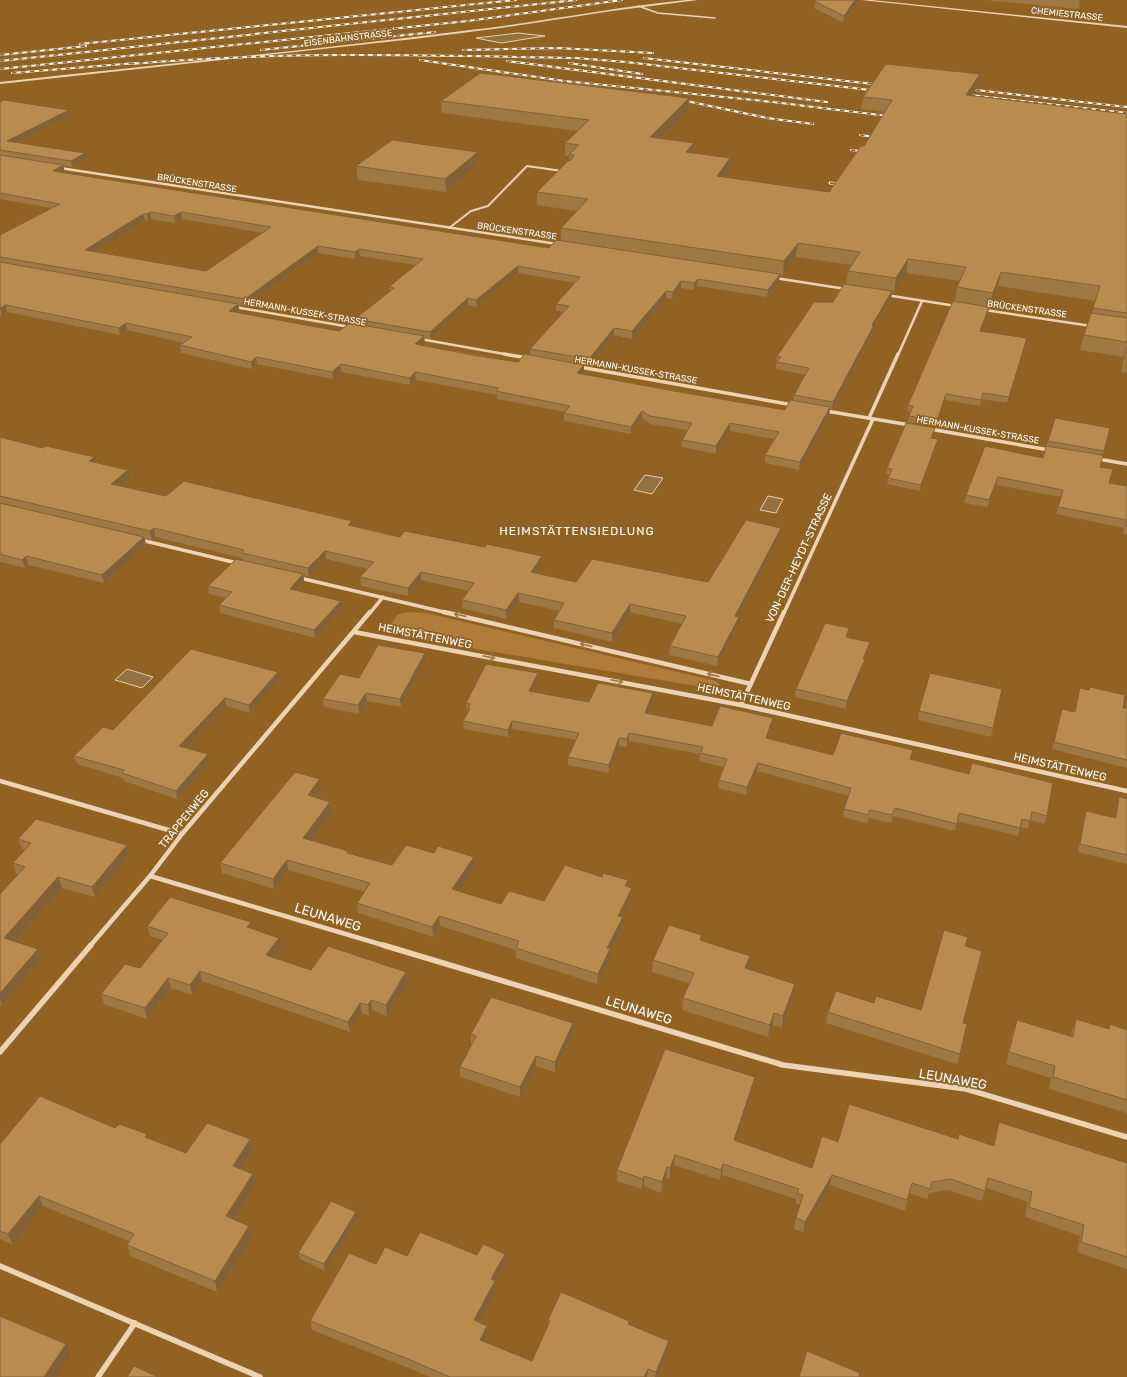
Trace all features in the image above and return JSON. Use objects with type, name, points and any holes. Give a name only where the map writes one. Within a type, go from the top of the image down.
[{"type":"street","name":"EISENBAHNSTRASSE","points":[[0,83],[414,38],[521,25],[638,6],[696,0]]},
{"type":"street","name":"CHEMIESTRASSE","points":[[863,0],[1127,27]]},
{"type":"street","name":"BRÜCKENSTRASSE","points":[[54,168],[558,245]]},
{"type":"street","points":[[768,277],[853,290]]},
{"type":"street","points":[[884,295],[962,307]]},
{"type":"street","name":"VON-DER-HEYDT-STRASSE","points":[[741,705],[871,418],[922,301]]},
{"type":"street","name":"HERMANN-KUSSEK-STRASSE","points":[[234,306],[351,327]]},
{"type":"street","name":"BRÜCKENSTRASSE","points":[[977,309],[1096,326]]},
{"type":"street","points":[[414,338],[531,359]]},
{"type":"street","name":"HERMANN-KUSSEK-STRASSE","points":[[578,367],[798,406]]},
{"type":"street","name":"HERMANN-KUSSEK-STRASSE","points":[[822,410],[911,426]]},
{"type":"street","name":"HERMANN-KUSSEK-STRASSE","points":[[927,428],[1050,450]]},
{"type":"street","points":[[1096,459],[1127,464]]},
{"type":"street","points":[[138,540],[245,565]]},
{"type":"street","name":"HEIMSTÄTTENWEG","points":[[299,578],[751,684]]},
{"type":"street","name":"TRAPPENWEG","points":[[0,1052],[150,876],[182,834],[383,597]]},
{"type":"street","name":"HEIMSTÄTTENWEG","points":[[354,632],[741,705],[1127,792]]},
{"type":"street","points":[[0,780],[182,834]]},
{"type":"street","name":"LEUNAWEG","points":[[150,876],[783,1065],[966,1089],[1127,1137]]},
{"type":"street","points":[[0,1266],[135,1322],[260,1377]]},
{"type":"street","points":[[98,1377],[135,1322]]},
{"type":"lane","points":[[638,6],[658,13],[715,18]]},
{"type":"lane","points":[[449,228],[471,211],[488,206],[526,166],[569,172]]},
{"type":"shaded area","points":[[518,33],[545,36],[501,43],[476,38]]},
{"type":"shaded area","points":[[645,475],[663,478],[652,494],[634,490]]},
{"type":"shaded area","points":[[768,496],[783,499],[776,513],[760,510]]},
{"type":"shaded area","points":[[407,612],[426,613],[716,681],[720,685],[714,689],[405,637],[392,629],[391,624],[397,615]]},
{"type":"shaded area","points":[[127,669],[153,677],[142,688],[115,680]]},
{"type":"building","points":[[855,0],[844,16],[814,1]]},
{"type":"building","points":[[886,64],[980,74],[966,95],[1127,114],[1127,313],[1093,308],[1100,286],[1001,272],[993,293],[957,287],[966,267],[908,259],[896,278],[848,271],[860,252],[798,243],[784,261],[561,228],[588,199],[537,192],[568,161],[571,160],[574,155],[569,155],[579,145],[565,143],[589,120],[441,101],[480,73],[689,98],[650,137],[694,143],[686,152],[730,158],[717,176],[829,192],[861,146],[864,146],[892,100],[863,97]]},
{"type":"building","points":[[4,100],[69,110],[7,141],[85,153],[71,161],[0,150],[0,102]]},
{"type":"building","points":[[392,140],[478,152],[445,179],[356,166]]},
{"type":"building","points":[[0,155],[63,165],[53,171],[549,248],[556,240],[780,274],[768,290],[698,279],[694,283],[681,281],[673,292],[666,291],[632,331],[614,328],[589,359],[530,349],[569,306],[556,304],[580,277],[518,266],[476,300],[468,298],[430,332],[355,319],[394,288],[389,287],[423,259],[359,249],[355,252],[318,246],[245,299],[0,257],[0,235],[60,204],[0,193]],"holes":[[[150,212],[174,216],[181,212],[271,227],[206,271],[85,250],[143,214]]]},
{"type":"building","points":[[0,262],[238,304],[229,311],[339,331],[350,323],[424,336],[415,344],[478,356],[518,362],[525,354],[584,365],[577,373],[668,390],[785,410],[790,400],[830,407],[800,462],[765,455],[779,432],[730,423],[716,446],[682,440],[692,423],[650,416],[642,411],[631,427],[564,413],[570,406],[496,391],[499,388],[415,372],[410,378],[341,364],[332,372],[256,357],[251,362],[180,345],[192,337],[126,323],[119,328],[6,305],[0,308]]},
{"type":"building","points":[[844,284],[892,291],[872,325],[874,325],[833,402],[794,395],[809,368],[777,362],[781,357],[777,356],[814,302],[833,302]]},
{"type":"building","points":[[953,301],[989,307],[980,331],[1027,338],[1009,397],[983,393],[981,400],[946,394],[937,421],[909,416],[913,406],[908,405]]},
{"type":"building","points":[[1091,313],[1127,318],[1127,342],[1084,335]]},
{"type":"building","points":[[1127,347],[1127,357],[1124,357]]},
{"type":"building","points":[[1055,418],[1110,428],[1104,451],[1048,441]]},
{"type":"building","points":[[906,423],[935,428],[931,438],[938,439],[921,485],[888,478],[892,469],[887,468]]},
{"type":"building","points":[[0,437],[43,448],[46,446],[95,457],[89,461],[128,470],[111,484],[166,496],[184,481],[352,521],[348,525],[400,537],[405,531],[485,547],[487,544],[542,556],[531,572],[576,582],[592,559],[708,582],[746,520],[781,528],[735,616],[739,617],[718,657],[670,646],[686,616],[630,604],[612,633],[554,620],[564,603],[518,593],[506,610],[462,600],[474,583],[421,572],[408,588],[360,577],[374,562],[325,551],[308,568],[242,553],[244,550],[154,528],[150,531],[0,496]]},
{"type":"building","points":[[985,446],[1043,458],[1046,446],[1103,455],[1100,467],[1113,469],[1109,483],[1127,486],[1127,520],[1058,507],[1063,490],[998,477],[989,500],[966,495]]},
{"type":"building","points":[[0,503],[144,537],[102,575],[26,556],[22,560],[0,554]]},
{"type":"building","points":[[236,559],[303,574],[290,589],[341,601],[314,630],[219,605],[232,592],[208,586]]},
{"type":"building","points":[[825,623],[849,628],[846,637],[870,642],[863,659],[865,659],[847,701],[796,689]]},
{"type":"building","points":[[378,645],[425,653],[400,699],[366,693],[358,705],[323,699],[340,674],[359,678]]},
{"type":"building","points":[[191,649],[278,672],[249,705],[225,698],[179,746],[208,754],[176,791],[122,773],[124,770],[74,756],[103,727],[113,730]]},
{"type":"building","points":[[486,664],[538,673],[529,691],[589,702],[598,683],[653,693],[645,713],[712,726],[720,706],[773,718],[766,738],[833,755],[841,733],[913,750],[910,759],[969,774],[972,763],[1053,783],[1047,816],[1032,812],[1030,821],[1022,819],[1020,828],[959,813],[957,824],[895,808],[892,815],[870,810],[868,815],[844,809],[851,788],[758,763],[747,787],[719,780],[727,759],[700,753],[703,747],[629,733],[627,739],[619,738],[609,765],[568,757],[579,733],[512,721],[508,730],[463,721],[470,709],[468,709],[470,704],[466,703]]},
{"type":"building","points":[[930,673],[1002,689],[993,728],[919,711]]},
{"type":"building","points":[[1090,687],[1125,695],[1123,708],[1127,708],[1127,760],[1054,742],[1062,709],[1075,712],[1080,688],[1089,690]]},
{"type":"building","points":[[295,772],[320,779],[308,795],[330,802],[303,838],[348,851],[347,853],[392,865],[406,845],[434,853],[438,846],[474,857],[452,889],[455,890],[501,904],[509,891],[544,901],[565,865],[602,877],[603,873],[628,880],[625,886],[632,888],[618,916],[623,917],[607,948],[610,949],[598,974],[516,948],[519,941],[439,916],[432,927],[357,903],[370,883],[287,860],[273,879],[220,863]]},
{"type":"building","points":[[1119,797],[1127,799],[1127,855],[1080,844],[1086,811],[1116,818]]},
{"type":"building","points":[[36,819],[127,845],[92,887],[58,877],[4,938],[38,949],[0,993],[0,894],[25,867],[13,863],[31,843],[18,839]]},
{"type":"building","points":[[170,897],[251,922],[247,927],[279,938],[266,955],[311,970],[328,946],[406,972],[386,1005],[371,1000],[368,1005],[360,1003],[348,1022],[200,971],[190,985],[168,978],[145,1008],[101,994],[125,964],[140,968],[168,933],[147,926]]},
{"type":"building","points":[[669,925],[702,935],[700,940],[750,956],[745,968],[795,984],[783,1016],[774,1013],[770,1025],[683,998],[694,973],[653,960]]},
{"type":"building","points":[[944,930],[968,937],[965,946],[982,951],[963,1023],[967,1024],[960,1054],[828,1012],[836,991],[874,1003],[876,996],[921,1010]]},
{"type":"building","points":[[491,997],[573,1023],[555,1062],[536,1056],[520,1087],[460,1067],[476,1036],[471,1034]]},
{"type":"building","points":[[1076,1019],[1109,1029],[1110,1024],[1127,1030],[1127,1100],[1053,1077],[1055,1066],[1009,1052],[1017,1020],[1073,1037]]},
{"type":"building","points":[[665,1049],[755,1077],[734,1140],[812,1168],[822,1136],[838,1142],[849,1104],[958,1139],[959,1134],[994,1146],[999,1122],[1127,1163],[1127,1257],[1081,1242],[1084,1225],[1029,1207],[1032,1192],[988,1178],[985,1191],[951,1179],[932,1182],[930,1189],[912,1183],[907,1200],[832,1175],[805,1222],[796,1218],[803,1195],[797,1193],[799,1189],[723,1164],[721,1170],[675,1155],[670,1168],[667,1167],[662,1182],[644,1176],[643,1179],[617,1170]]},
{"type":"building","points":[[40,1096],[115,1128],[119,1124],[147,1134],[145,1137],[186,1153],[207,1123],[250,1139],[233,1166],[253,1174],[226,1216],[249,1226],[215,1281],[127,1245],[134,1234],[39,1196],[8,1234],[0,1231],[0,1144]]},
{"type":"building","points":[[331,1201],[356,1212],[324,1264],[298,1253]]},
{"type":"building","points":[[420,1232],[477,1255],[483,1244],[505,1254],[491,1279],[495,1281],[474,1320],[487,1326],[480,1340],[532,1361],[561,1292],[629,1321],[628,1324],[669,1341],[656,1372],[648,1369],[644,1377],[450,1377],[310,1321],[349,1253],[376,1264],[385,1247],[407,1256]]},
{"type":"building","points":[[0,1316],[66,1344],[44,1377],[0,1377]]},
{"type":"building","points":[[807,1351],[860,1373],[859,1377],[799,1377]]},
{"type":"building","points":[[134,1366],[158,1377],[127,1377]]},
{"type":"railway","points":[[80,44],[516,0]]},
{"type":"railway","points":[[0,61],[576,0]]},
{"type":"railway","points":[[0,69],[468,21],[622,0]]},
{"type":"railway","points":[[261,50],[435,32]]},
{"type":"railway","points":[[0,55],[86,46]]},
{"type":"railway","points":[[463,50],[557,48],[653,53]]},
{"type":"railway","points":[[130,64],[241,57],[353,55],[576,58],[626,62],[879,91]]},
{"type":"railway","points":[[644,58],[882,85]]},
{"type":"railway","points":[[420,60],[564,81],[773,102],[888,116]]},
{"type":"railway","points":[[507,61],[827,102]]},
{"type":"railway","points":[[12,73],[136,63]]},
{"type":"railway","points":[[569,63],[642,74]]},
{"type":"railway","points":[[976,90],[1127,107]]},
{"type":"railway","points":[[962,94],[1127,113]]},
{"type":"railway","points":[[677,99],[767,118],[813,124]]},
{"type":"railway","points":[[860,135],[876,137]]},
{"type":"railway","points":[[851,150],[869,152]]},
{"type":"railway","points":[[830,183],[846,185]]},
{"type":"district","name":"HEIMSTÄTTENSIEDLUNG","points":[[577,531]]}]
